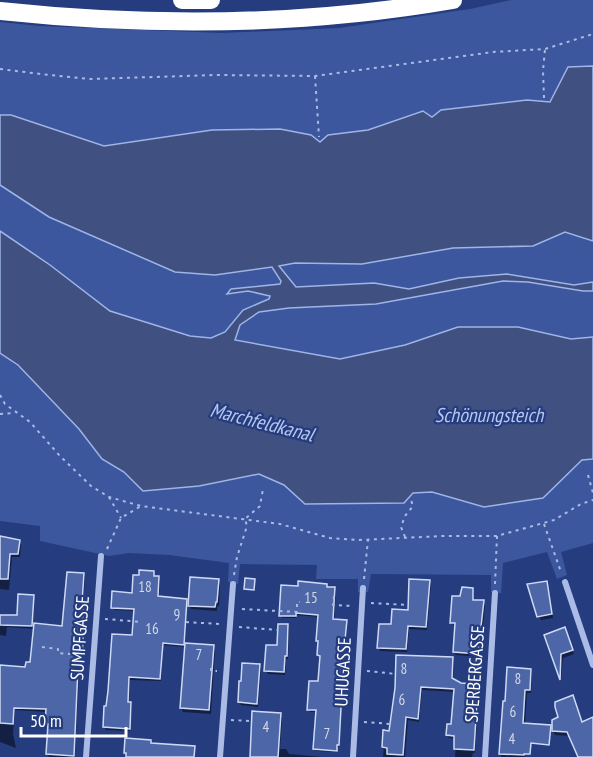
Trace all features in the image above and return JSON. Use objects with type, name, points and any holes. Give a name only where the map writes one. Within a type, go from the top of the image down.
[{"type":"highway","points":[[182,0],[211,0]]},
{"type":"highway","points":[[0,11],[117,20],[213,22],[309,18],[453,0]]},
{"type":"street","name":"SUMPFGASSE","points":[[86,757],[101,556]]},
{"type":"street","points":[[565,582],[593,665]]},
{"type":"street","points":[[220,757],[233,584]]},
{"type":"street","name":"UHUGASSE","points":[[353,757],[363,588]]},
{"type":"street","name":"SPERBERGASSE","points":[[485,757],[495,593]]},
{"type":"path","points":[[0,69],[91,78],[216,75],[315,76],[493,52],[545,49],[593,34]]},
{"type":"path","points":[[544,98],[545,49]]},
{"type":"path","points":[[315,76],[319,136]]},
{"type":"path","points":[[0,395],[6,404],[30,422],[91,486],[109,497],[141,506],[280,524],[330,538],[368,540],[497,536],[544,524],[593,500]]},
{"type":"path","points":[[0,414],[17,413]]},
{"type":"path","points":[[588,475],[593,493]]},
{"type":"path","points":[[245,519],[260,506],[263,489]]},
{"type":"path","points":[[109,497],[121,518]]},
{"type":"path","points":[[406,538],[401,527],[405,516],[413,506],[410,497]]},
{"type":"path","points":[[101,556],[106,551],[121,518],[141,506]]},
{"type":"path","points":[[233,584],[237,557],[247,526],[245,519]]},
{"type":"path","points":[[544,524],[565,582]]},
{"type":"path","points":[[495,593],[497,536]]},
{"type":"path","points":[[363,588],[368,540]]},
{"type":"path","points":[[334,596],[333,605],[408,605]]},
{"type":"path","points":[[236,609],[297,612],[297,602],[300,602]]},
{"type":"path","points":[[97,619],[142,622]]},
{"type":"path","points":[[186,622],[278,630]]},
{"type":"path","points":[[42,647],[58,649],[58,653],[94,656]]},
{"type":"path","points":[[358,670],[396,674]]},
{"type":"path","points":[[222,720],[251,721]]},
{"type":"path","points":[[355,721],[391,724],[391,727]]},
{"type":"shaded area","points":[[511,0],[593,0],[593,66],[568,67],[550,102],[527,100],[441,110],[432,117],[423,111],[368,130],[328,135],[320,143],[212,130],[104,146],[11,115],[0,115],[0,22],[39,26],[222,33],[339,28],[470,9]]},
{"type":"shaded area","points":[[0,185],[49,217],[215,275],[273,266],[281,281],[280,284],[231,289],[271,295],[269,299],[243,310],[225,332],[211,338],[190,336],[110,311],[50,265],[0,231]]},
{"type":"shaded area","points":[[565,232],[593,241],[593,282],[574,285],[507,274],[459,278],[408,289],[374,283],[295,287],[278,266],[295,263],[362,264],[453,248],[533,246]]},
{"type":"shaded area","points":[[503,281],[593,291],[593,337],[571,339],[518,327],[458,327],[405,345],[340,359],[234,340],[240,325],[259,312],[289,308],[376,304]]},
{"type":"shaded area","points":[[0,353],[18,365],[79,429],[102,459],[124,472],[143,491],[199,486],[259,474],[284,485],[305,504],[404,503],[413,493],[432,492],[455,498],[543,498],[583,460],[593,459],[593,543],[561,552],[567,575],[557,579],[547,552],[503,563],[501,593],[491,592],[491,575],[371,574],[368,592],[358,592],[358,579],[316,579],[317,565],[240,564],[238,584],[228,582],[229,563],[169,555],[129,553],[109,556],[40,541],[40,526],[0,521]]},
{"type":"water","name":"Schönungsteich","points":[[593,66],[593,241],[565,232],[533,246],[453,248],[362,264],[295,263],[279,266],[296,287],[374,283],[409,289],[459,278],[507,274],[574,285],[593,282],[593,291],[503,281],[376,304],[289,308],[259,312],[240,325],[235,340],[340,359],[405,345],[458,327],[518,327],[571,339],[593,337],[593,459],[582,460],[543,498],[484,507],[432,492],[413,493],[404,503],[305,504],[284,485],[259,474],[199,486],[143,491],[124,472],[102,459],[79,429],[18,365],[0,353],[0,231],[50,265],[110,311],[190,336],[211,338],[225,332],[243,310],[269,299],[270,296],[248,291],[227,294],[231,289],[280,284],[281,281],[272,267],[215,275],[175,272],[49,217],[0,185],[0,115],[11,115],[104,146],[212,130],[280,129],[311,135],[320,142],[328,135],[368,130],[423,111],[432,117],[441,110],[527,100],[550,102],[568,67]]},
{"type":"building","points":[[0,536],[20,540],[18,554],[10,554],[8,579],[0,579]]},
{"type":"building","points":[[139,570],[154,571],[154,576],[159,576],[158,596],[187,599],[184,645],[163,643],[160,679],[129,677],[130,729],[103,727],[112,634],[132,635],[134,609],[111,608],[112,591],[132,593],[133,575],[139,575]]},
{"type":"building","points":[[67,572],[84,573],[82,667],[78,667],[74,756],[46,754],[48,724],[45,723],[46,709],[14,708],[13,724],[0,723],[0,665],[25,667],[26,662],[30,662],[34,623],[62,626]]},
{"type":"building","points":[[190,577],[219,579],[215,607],[188,606]]},
{"type":"building","points":[[245,578],[255,579],[254,590],[244,589]]},
{"type":"building","points":[[409,579],[430,580],[426,627],[408,626],[406,649],[377,648],[379,624],[391,624],[392,609],[408,610]]},
{"type":"building","points":[[298,581],[335,587],[333,619],[347,620],[337,751],[313,749],[316,710],[307,710],[309,681],[318,681],[320,656],[317,655],[318,641],[316,641],[318,615],[296,613],[296,616],[279,616],[281,585],[298,586]]},
{"type":"building","points":[[547,581],[552,614],[537,617],[527,584]]},
{"type":"building","points":[[462,587],[473,588],[473,600],[484,600],[478,654],[453,652],[455,623],[450,623],[452,596],[460,596]]},
{"type":"building","points":[[18,594],[34,595],[32,626],[0,625],[0,615],[17,615]]},
{"type":"building","points":[[278,624],[288,624],[284,672],[264,671],[266,645],[277,645]]},
{"type":"building","points":[[565,627],[573,650],[561,654],[560,680],[544,635]]},
{"type":"building","points":[[185,643],[214,645],[209,710],[180,708]]},
{"type":"building","points":[[396,655],[453,657],[452,678],[461,683],[474,684],[473,702],[477,702],[474,750],[454,749],[454,736],[446,735],[447,724],[451,724],[454,689],[421,687],[418,719],[406,717],[403,755],[387,754],[387,748],[382,747],[383,730],[389,731],[395,688]]},
{"type":"building","points":[[242,663],[260,664],[257,704],[238,702]]},
{"type":"building","points":[[507,667],[531,669],[530,690],[525,690],[523,723],[551,725],[549,745],[531,743],[530,754],[499,754]]},
{"type":"building","points":[[573,695],[582,722],[593,717],[593,757],[578,757],[567,732],[552,731],[552,720],[558,717],[555,702]]},
{"type":"building","points":[[252,711],[281,713],[278,757],[250,757]]},
{"type":"building","points":[[125,738],[151,740],[151,743],[195,746],[194,757],[126,757]]},
{"type":"water label","name":"Marchfeldkanal","points":[[262,422]]}]
